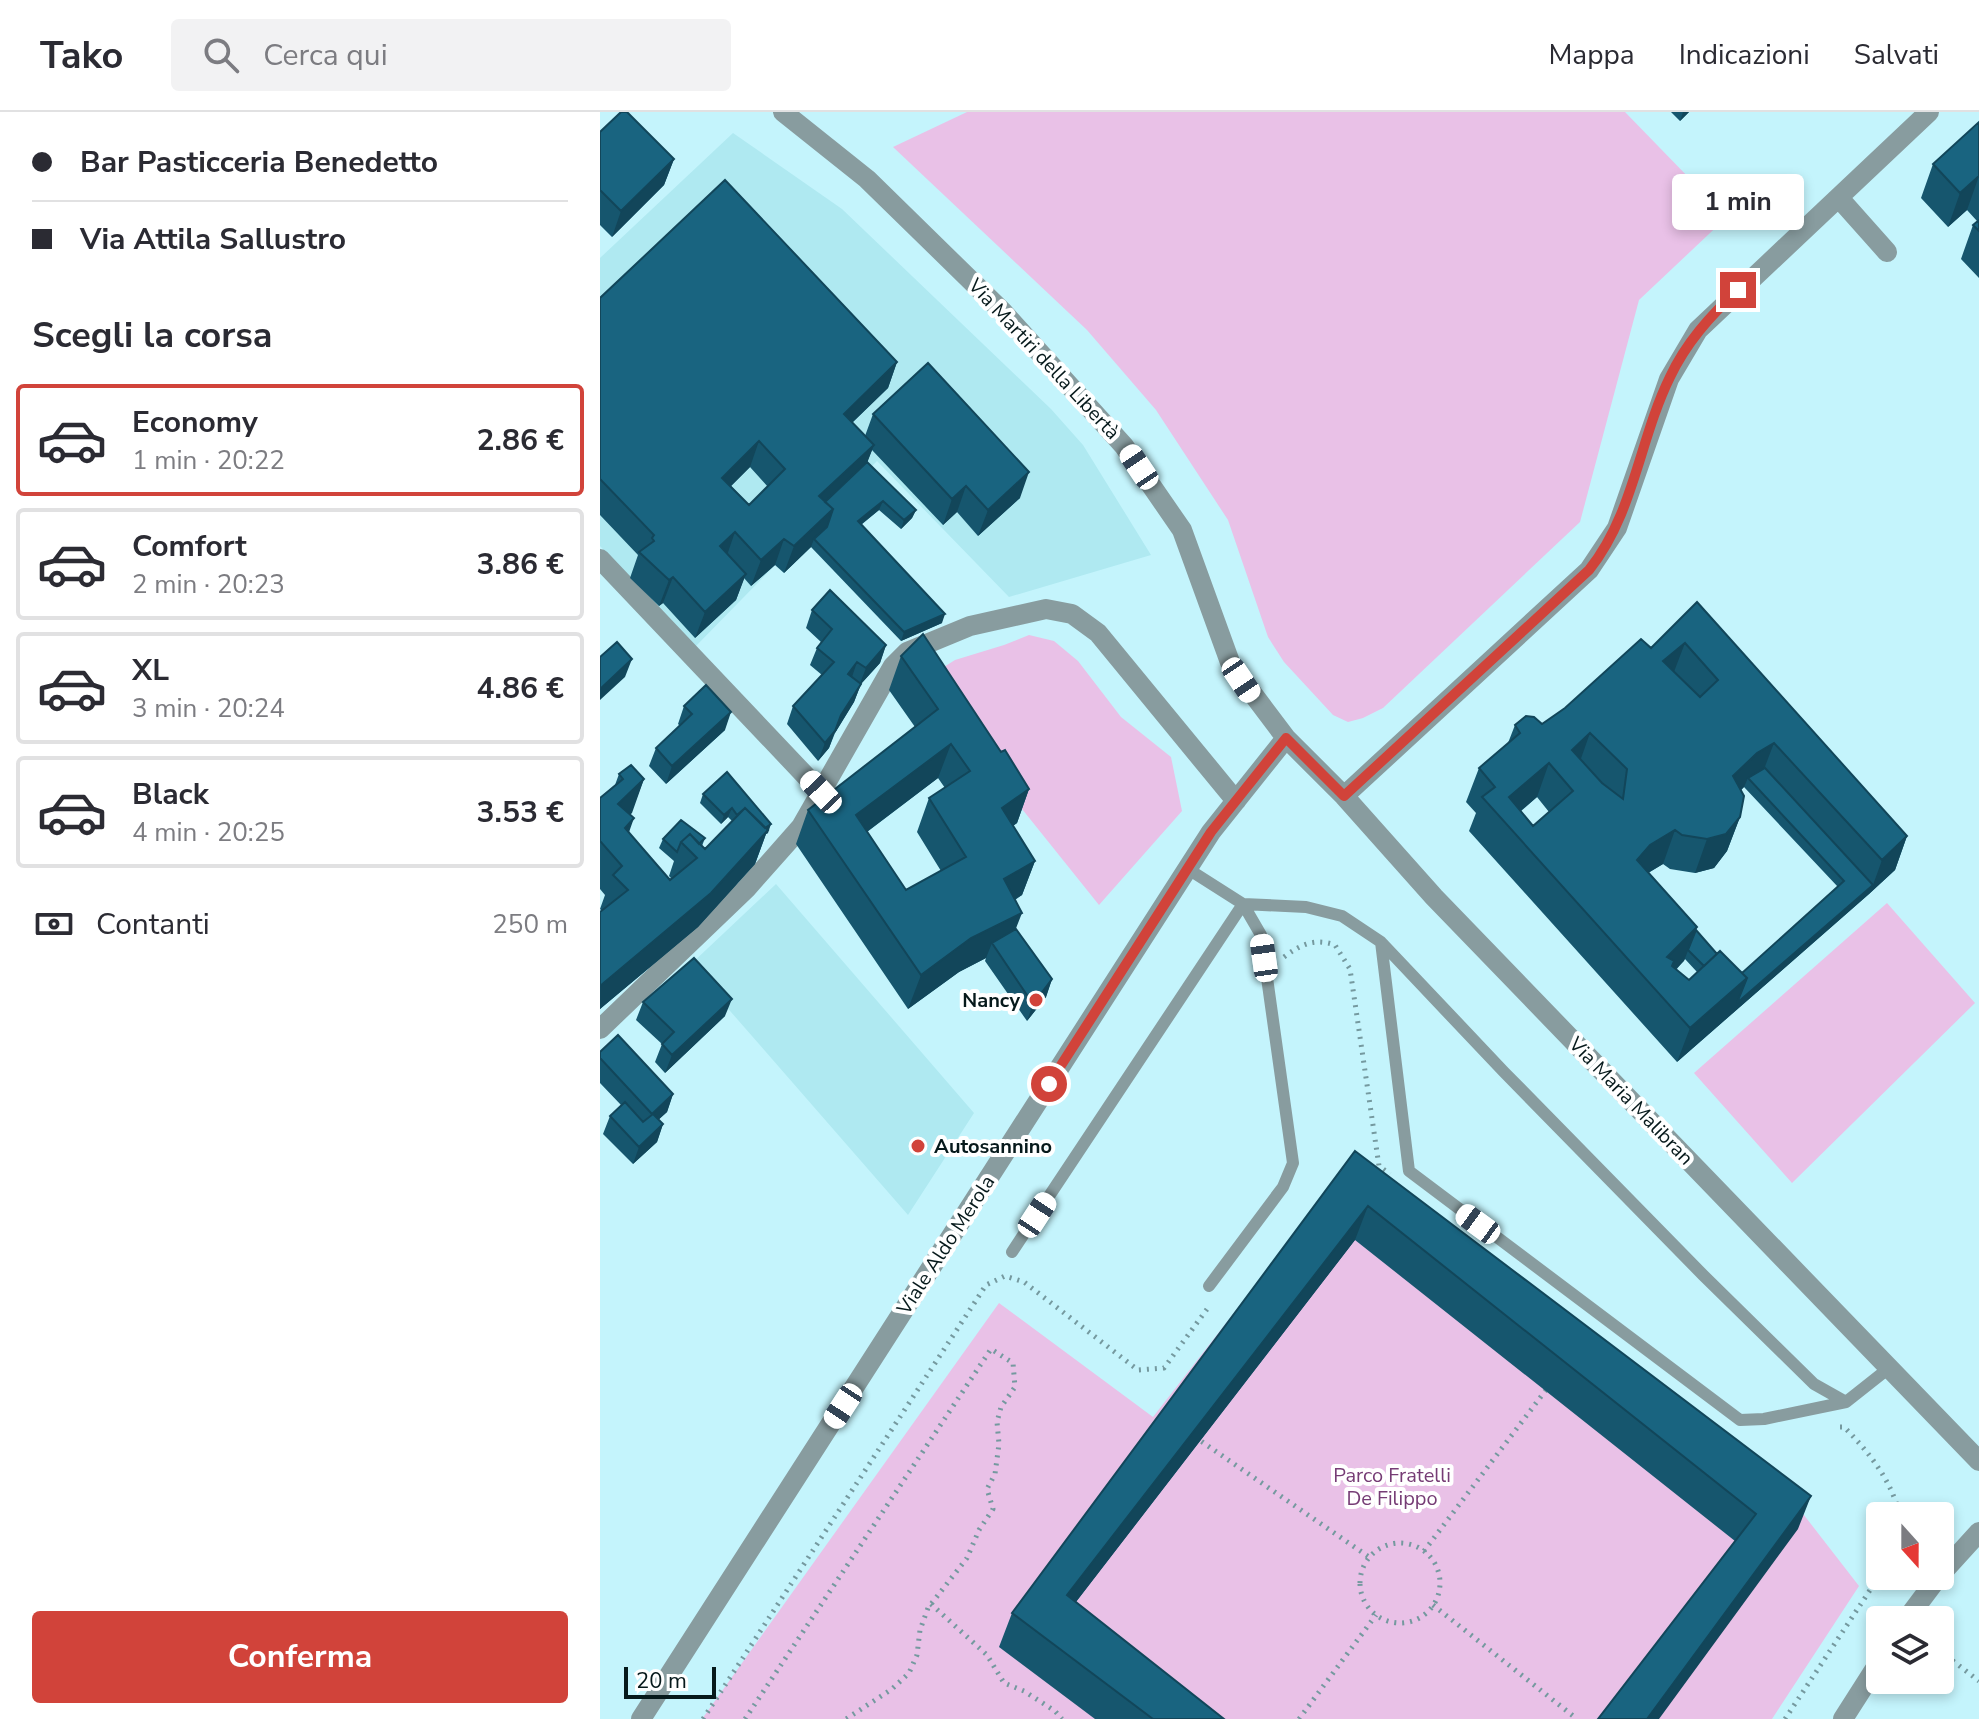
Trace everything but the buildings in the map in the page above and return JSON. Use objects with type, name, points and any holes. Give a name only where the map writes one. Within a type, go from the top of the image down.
[{"type":"street","name":"Via Martiri della Libertà","points":[[783,112],[867,179],[924,234],[1003,312],[1124,446],[1182,530],[1231,665],[1286,738]]},
{"type":"street","points":[[1344,796],[1589,570],[1617,528],[1669,379],[1698,330],[1929,112]]},
{"type":"street","points":[[1839,198],[1887,252]]},
{"type":"street","points":[[600,559],[821,792]]},
{"type":"street","points":[[600,1029],[746,889],[801,827],[893,666],[907,652],[970,626],[1046,609],[1072,614],[1098,633],[1236,801]]},
{"type":"street","name":"Via Maria Malibran","points":[[1286,738],[1344,796],[1445,909],[1979,1461]]},
{"type":"street","name":"Viale Aldo Merola","points":[[641,1719],[1188,869],[1286,738]]},
{"type":"street","points":[[1954,1560],[1979,1532]]},
{"type":"street","points":[[1917,1606],[1929,1590]]},
{"type":"street","points":[[1843,1719],[1866,1683]]},
{"type":"lane","points":[[1188,869],[1243,904],[1261,935],[1293,1163],[1283,1187],[1213,1289]]},
{"type":"lane","points":[[1243,904],[1306,907],[1342,916],[1381,942],[1703,1275],[1814,1384],[1846,1402]]},
{"type":"lane","points":[[1012,1252],[1243,904]]},
{"type":"lane","points":[[1381,942],[1409,1171],[1740,1420],[1764,1419],[1846,1402],[1889,1368]]},
{"type":"path","points":[[1281,971],[1283,958],[1299,945],[1321,940],[1335,945],[1344,957],[1350,969],[1379,1166],[1391,1175]]},
{"type":"path","points":[[703,1719],[986,1285],[1005,1276],[1024,1282],[1138,1370],[1164,1368],[1213,1289]]},
{"type":"path","points":[[745,1719],[991,1349],[1013,1363],[1015,1387],[1001,1407],[997,1422],[999,1444],[995,1474],[987,1489],[993,1509],[979,1530],[967,1558],[931,1604],[920,1630],[917,1655],[909,1673],[892,1689],[846,1719]]},
{"type":"path","points":[[1424,1551],[1559,1374]]},
{"type":"path","points":[[1829,1427],[1844,1427],[1865,1448],[1897,1502]]},
{"type":"path","points":[[1192,1435],[1369,1557]]},
{"type":"path","points":[[1401,1543],[1424,1551],[1433,1559],[1440,1582],[1433,1605],[1424,1615],[1412,1621],[1387,1621],[1376,1615],[1367,1605],[1360,1581],[1369,1557],[1389,1544],[1401,1543]]},
{"type":"path","points":[[1785,1719],[1870,1590]]},
{"type":"path","points":[[931,1604],[987,1655],[1004,1683],[1024,1691],[1062,1719]]},
{"type":"path","points":[[1433,1605],[1577,1719]]},
{"type":"path","points":[[1299,1719],[1376,1615]]},
{"type":"path","points":[[1954,1662],[1979,1681]]},
{"type":"shaded area","points":[[733,133],[842,209],[1051,409],[1083,445],[1151,555],[1009,597],[877,461],[695,647],[600,546],[600,258]]},
{"type":"shaded area","points":[[776,884],[974,1113],[908,1215],[690,965]]},
{"type":"green space","points":[[967,112],[1625,112],[1727,217],[1639,300],[1580,522],[1383,708],[1348,722],[1333,715],[1284,662],[1268,637],[1228,520],[1156,410],[1087,330],[893,147]]},
{"type":"green space","points":[[1029,635],[1054,641],[1078,661],[1121,717],[1171,757],[1182,811],[1099,905],[920,682],[955,660]]},
{"type":"green space","points":[[1887,903],[1975,1003],[1792,1183],[1694,1073]]},
{"type":"green space","name":"Parco Fratelli De Filippo","points":[[1349,1165],[1783,1488],[1859,1586],[1772,1719],[702,1719],[999,1303],[1153,1417]]},
{"type":"place","name":"Nancy","points":[[1036,1000]]},
{"type":"place","name":"Autosannino","points":[[918,1146]]},
{"type":"route","points":[[1049,1084],[1211,832],[1286,738],[1344,796],[1589,570],[1617,528],[1669,379],[1698,330],[1738,290]]}]
